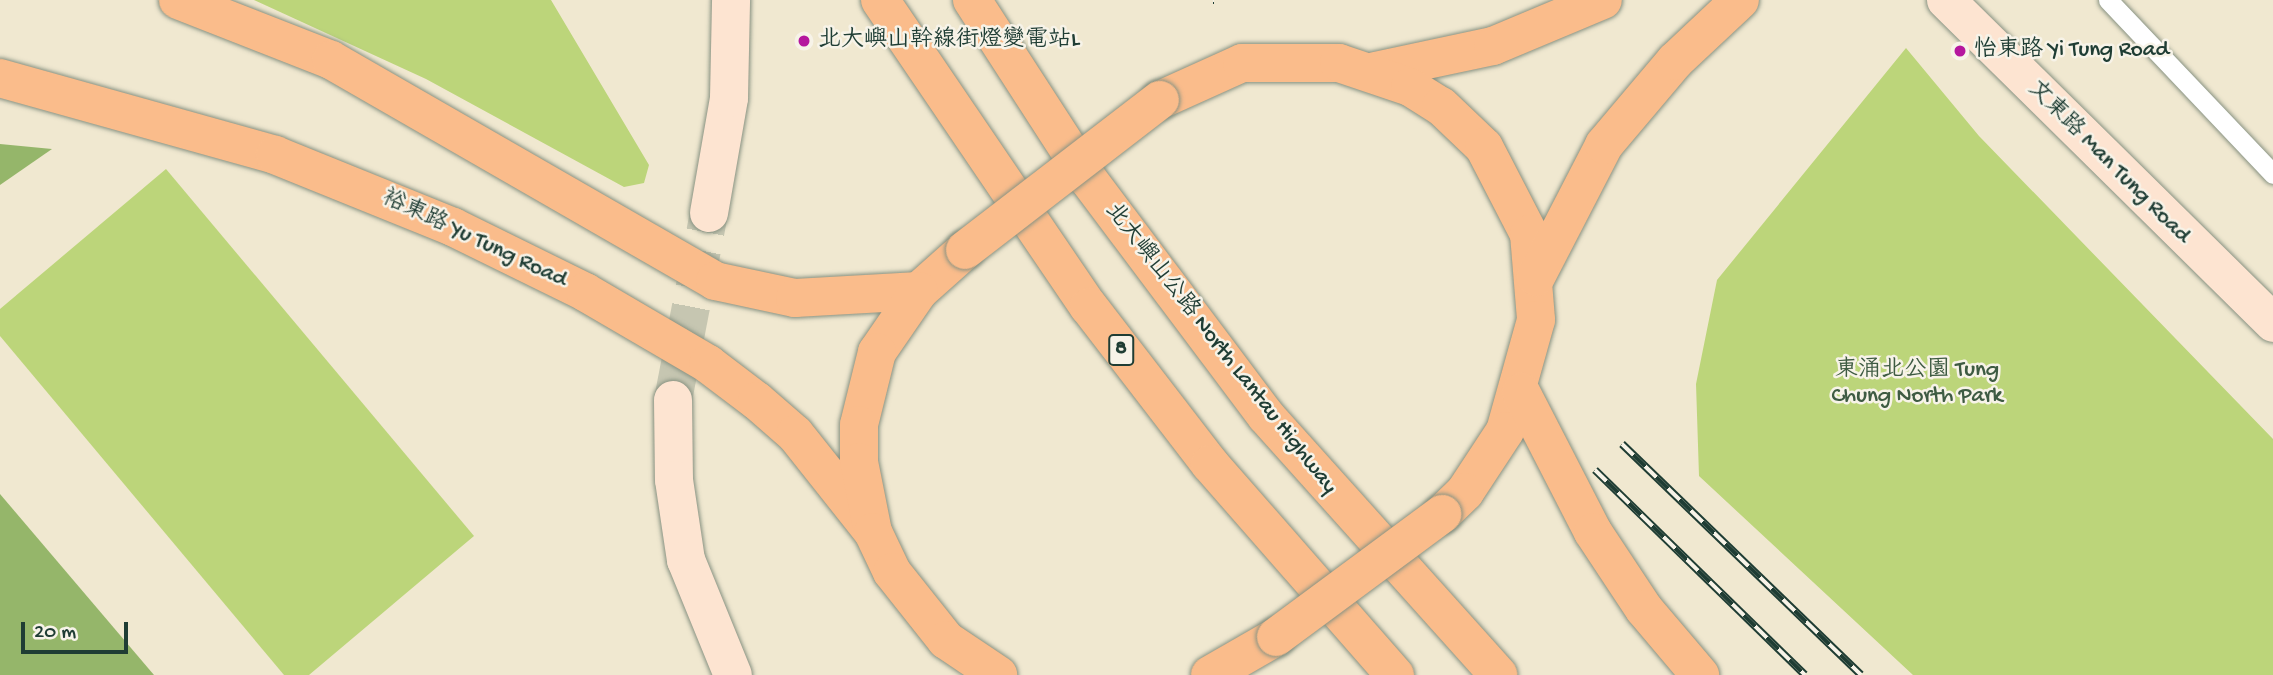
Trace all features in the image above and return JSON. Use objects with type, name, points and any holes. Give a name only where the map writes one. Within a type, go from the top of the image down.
[{"type":"main road","points":[[178,0],[331,60],[715,281],[795,298],[919,291]]},
{"type":"main road","points":[[709,213],[729,98],[732,0]]},
{"type":"main road","name":"8","points":[[880,0],[1088,307],[1210,464],[1395,675]]},
{"type":"main road","name":"北大嶼山公路 North Lantau Highway","points":[[972,0],[1088,179],[1266,416],[1498,675]]},
{"type":"main road","points":[[1375,71],[1493,46],[1603,0]]},
{"type":"main road","points":[[1536,278],[1604,145],[1675,61],[1740,0]]},
{"type":"main road","name":"文東路 Man Tung Road","points":[[1946,0],[2273,323]]},
{"type":"main road","points":[[998,675],[946,639],[917,608],[873,532],[859,463],[866,389],[877,352],[919,291],[965,250],[1160,100],[1212,72],[1253,62],[1307,59],[1375,71],[1441,106],[1484,147],[1517,204],[1536,278],[1536,320],[1521,392],[1488,462],[1442,514],[1276,638],[1210,675]]},
{"type":"main road","name":"裕東路 Yu Tung Road","points":[[0,78],[275,155],[453,227],[585,292],[708,363],[757,401],[795,434],[873,532]]},
{"type":"main road","points":[[1521,392],[1593,533],[1644,609],[1700,675]]},
{"type":"main road","points":[[673,400],[674,480],[686,560],[733,675]]},
{"type":"lane","points":[[2108,0],[2273,174]]},
{"type":"green space","points":[[254,0],[551,0],[649,165],[644,183],[624,187],[426,79]]},
{"type":"green space","name":"東涌北公園 Tung Chung North Park","points":[[1906,48],[1979,136],[2273,439],[2273,675],[1913,675],[1699,476],[1696,384],[1717,280]]},
{"type":"green space","points":[[0,144],[52,149],[0,185]]},
{"type":"green space","points":[[166,169],[474,536],[309,675],[284,675],[0,336],[0,309]]},
{"type":"green space","points":[[0,494],[154,675],[0,675]]},
{"type":"tunnel","points":[[673,400],[709,213]]},
{"type":"railway","points":[[1622,444],[1861,675]]},
{"type":"railway","points":[[1595,470],[1805,675]]},
{"type":"place","name":"北大嶼山幹線街燈變電站L","points":[[804,41]]},
{"type":"place","name":"怡東路 Yi Tung Road","points":[[1960,51]]}]
